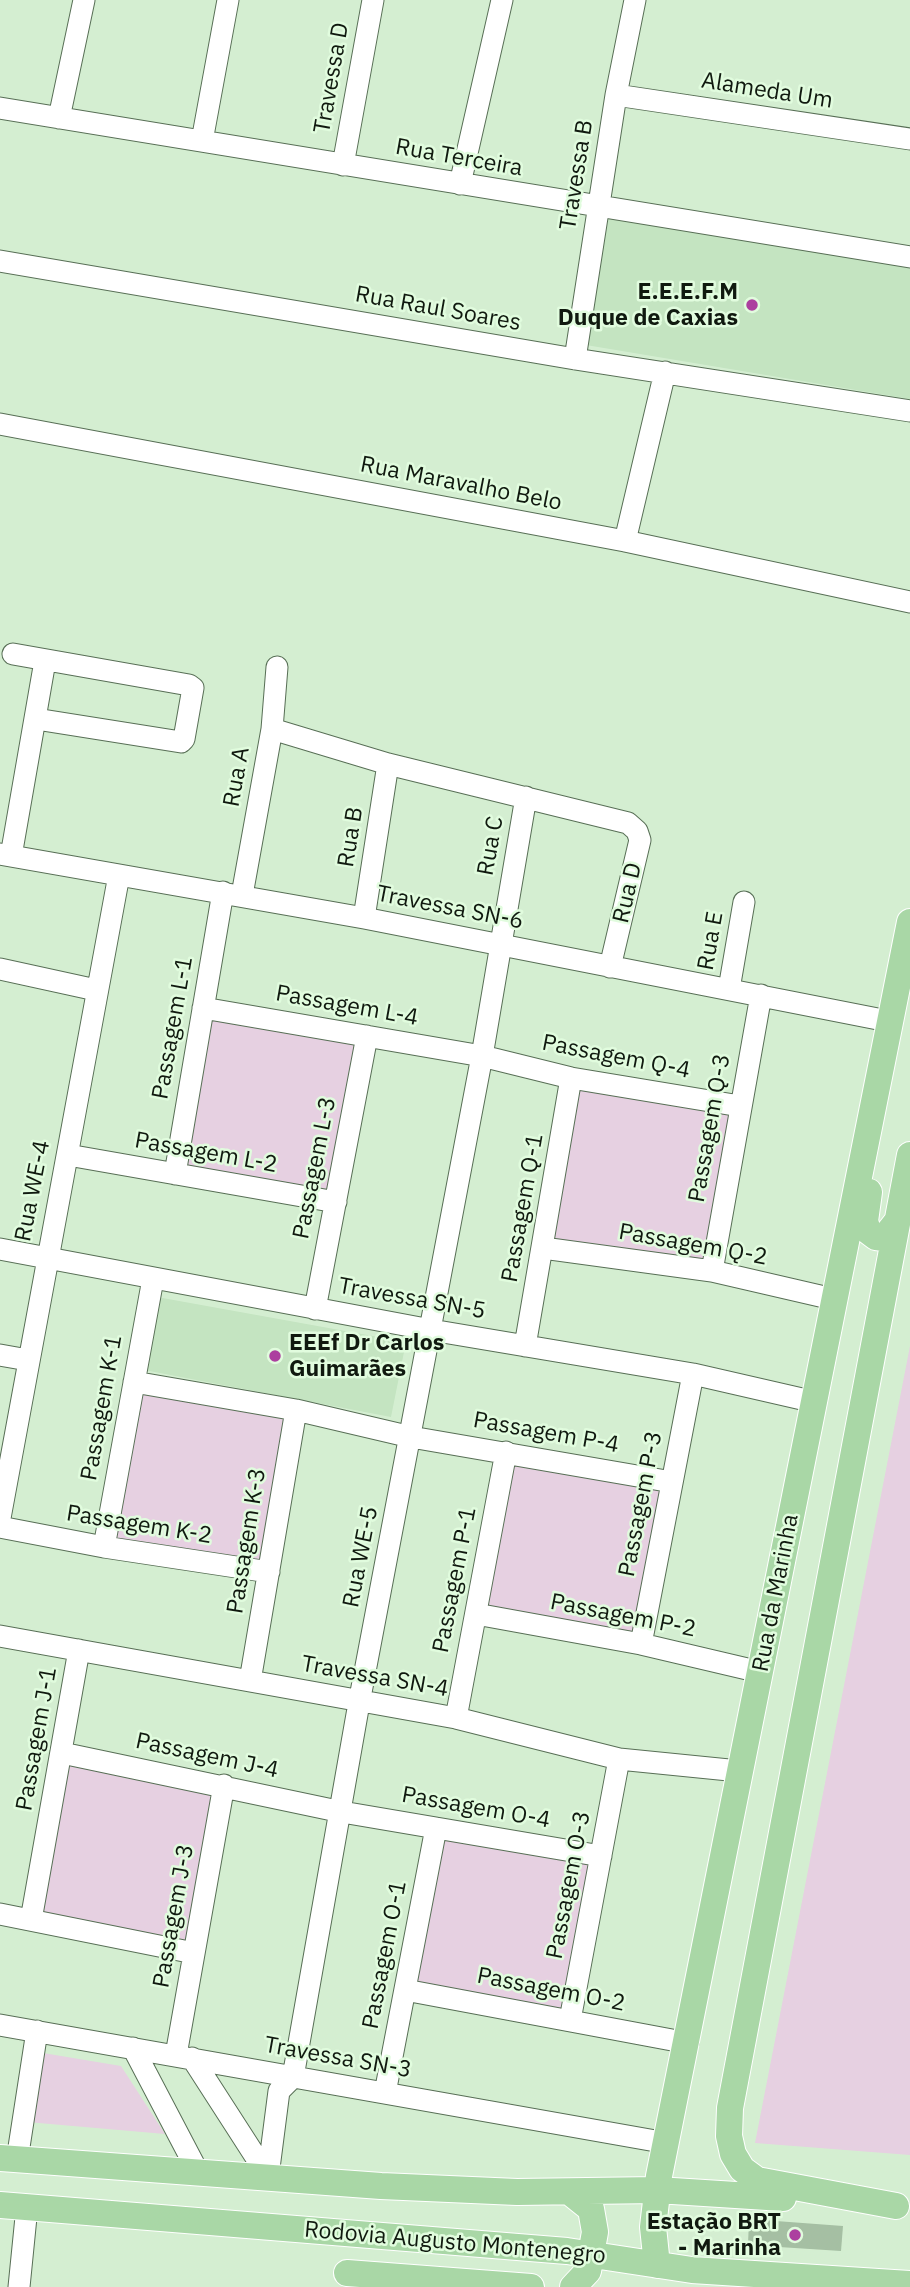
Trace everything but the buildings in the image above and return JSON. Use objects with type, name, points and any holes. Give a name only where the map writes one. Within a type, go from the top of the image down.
[{"type":"main road","name":"Rua da Marinha","points":[[657,2265],[653,2227],[657,2190],[688,2043],[739,1770],[815,1402],[888,1021],[910,922]]},
{"type":"main road","points":[[880,1065],[877,1147],[865,1220],[868,1231],[876,1237],[884,1238],[898,1220]]},
{"type":"main road","points":[[903,2206],[757,2180],[742,2169],[733,2154],[729,2136],[733,2095],[910,1156]]},
{"type":"main road","points":[[9,2159],[381,2186],[572,2193],[657,2190],[903,2206]]},
{"type":"main road","points":[[572,2193],[591,2208],[595,2232],[588,2271],[573,2287]]},
{"type":"main road","name":"Rodovia Augusto Montenegro","points":[[0,2205],[593,2254],[657,2265],[910,2284]]},
{"type":"main road","points":[[349,2233],[345,2280],[531,2287]]},
{"type":"main road","points":[[402,2237],[476,2283]]},
{"type":"street","points":[[59,118],[84,0]]},
{"type":"street","points":[[202,141],[228,0]]},
{"type":"street","name":"Travessa D","points":[[343,164],[373,0]]},
{"type":"street","points":[[460,184],[502,0]]},
{"type":"street","name":"Travessa B","points":[[575,359],[616,95],[635,0]]},
{"type":"street","name":"Alameda Um","points":[[616,95],[910,139]]},
{"type":"street","name":"Rua Terceira","points":[[0,108],[910,257]]},
{"type":"street","name":"Rua Raul Soares","points":[[0,261],[575,359],[910,411]]},
{"type":"street","points":[[625,541],[665,372]]},
{"type":"street","name":"Rua Maravalho Belo","points":[[0,424],[625,541],[910,602]]},
{"type":"street","points":[[13,654],[189,684],[193,693],[181,742],[36,719]]},
{"type":"street","points":[[6,855],[36,719],[45,661]]},
{"type":"street","name":"Rua A","points":[[233,893],[272,729],[277,667]]},
{"type":"street","points":[[272,729],[388,764],[526,797]]},
{"type":"street","name":"Rua B","points":[[364,918],[388,764]]},
{"type":"street","name":"Rua D","points":[[526,797],[628,823],[637,831],[640,840],[610,967]]},
{"type":"street","name":"Rua C","points":[[500,944],[526,797]]},
{"type":"street","name":"Travessa SN-6","points":[[6,855],[233,893],[888,1021]]},
{"type":"street","name":"Rua WE-4","points":[[0,1518],[119,874]]},
{"type":"street","name":"Passagem L-1","points":[[174,1174],[203,1008],[233,893]]},
{"type":"street","name":"Rua E","points":[[729,989],[744,902]]},
{"type":"street","name":"Rua WE-5","points":[[268,2176],[279,2091],[293,2077],[342,1812],[359,1703],[482,1056],[500,944]]},
{"type":"street","points":[[0,969],[96,990]]},
{"type":"street","name":"Passagem Q-3","points":[[712,1271],[761,995]]},
{"type":"street","name":"Passagem L-4","points":[[203,1008],[482,1056]]},
{"type":"street","name":"Passagem L-3","points":[[315,1309],[367,1036]]},
{"type":"street","name":"Passagem Q-4","points":[[482,1056],[571,1078],[740,1106]]},
{"type":"street","name":"Passagem Q-1","points":[[525,1346],[571,1078]]},
{"type":"street","name":"Passagem L-2","points":[[68,1155],[336,1202]]},
{"type":"street","name":"Passagem Q-2","points":[[542,1248],[712,1271],[833,1299]]},
{"type":"street","name":"Travessa SN-5","points":[[0,1249],[431,1330],[693,1374],[815,1402]]},
{"type":"street","name":"Passagem K-1","points":[[104,1547],[152,1279]]},
{"type":"street","points":[[0,1355],[28,1360]]},
{"type":"street","name":"Passagem P-3","points":[[641,1644],[693,1374]]},
{"type":"street","name":"Passagem P-4","points":[[134,1382],[296,1410],[411,1437],[672,1482]]},
{"type":"street","name":"Passagem K-3","points":[[250,1681],[296,1410]]},
{"type":"street","name":"Passagem P-1","points":[[456,1718],[506,1452]]},
{"type":"street","name":"Passagem K-2","points":[[0,1527],[104,1547],[269,1572]]},
{"type":"street","name":"Passagem P-2","points":[[476,1614],[641,1644],[760,1672]]},
{"type":"street","name":"Travessa SN-4","points":[[0,1636],[359,1703],[456,1718],[619,1759],[739,1770]]},
{"type":"street","name":"Passagem J-1","points":[[31,1920],[79,1650]]},
{"type":"street","name":"Passagem J-4","points":[[62,1753],[342,1812]]},
{"type":"street","name":"Passagem O-3","points":[[570,2020],[619,1759]]},
{"type":"street","name":"Passagem J-3","points":[[184,2057],[194,1953],[224,1786]]},
{"type":"street","name":"Passagem O-4","points":[[342,1812],[601,1856]]},
{"type":"street","name":"Passagem O-1","points":[[385,2093],[436,1828]]},
{"type":"street","points":[[0,1913],[194,1953]]},
{"type":"street","name":"Passagem O-2","points":[[405,1990],[688,2043]]},
{"type":"street","name":"Travessa SN-3","points":[[0,2025],[667,2143]]},
{"type":"street","points":[[9,2159],[37,2031]]},
{"type":"street","points":[[133,2048],[198,2172]]},
{"type":"street","points":[[184,2057],[268,2176]]},
{"type":"street","points":[[0,2282],[21,2287],[27,2207]]},
{"type":"shaded area","name":"E.E.E.F.M Duque de Caxias","points":[[609,216],[910,265],[910,399],[586,345]]},
{"type":"shaded area","points":[[203,1008],[367,1036],[336,1202],[175,1174]]},
{"type":"shaded area","points":[[571,1078],[740,1106],[712,1271],[543,1248]]},
{"type":"shaded area","name":"EEEf Dr Carlos Guimarães","points":[[157,1297],[406,1342],[391,1417],[144,1370]]},
{"type":"shaded area","points":[[910,1346],[910,2155],[755,2143]]},
{"type":"shaded area","points":[[134,1382],[296,1410],[269,1572],[104,1547]]},
{"type":"shaded area","points":[[506,1452],[672,1482],[641,1644],[476,1614]]},
{"type":"shaded area","points":[[62,1753],[224,1785],[194,1953],[31,1920]]},
{"type":"shaded area","points":[[436,1828],[601,1856],[570,2020],[405,1990]]},
{"type":"shaded area","points":[[37,2052],[121,2066],[165,2134],[27,2122]]},
{"type":"place","name":"E.E.E.F.M Duque de Caxias","points":[[752,305]]},
{"type":"place","name":"EEEf Dr Carlos Guimarães","points":[[275,1356]]},
{"type":"place","name":"Estação BRT - Marinha","points":[[795,2235]]}]
